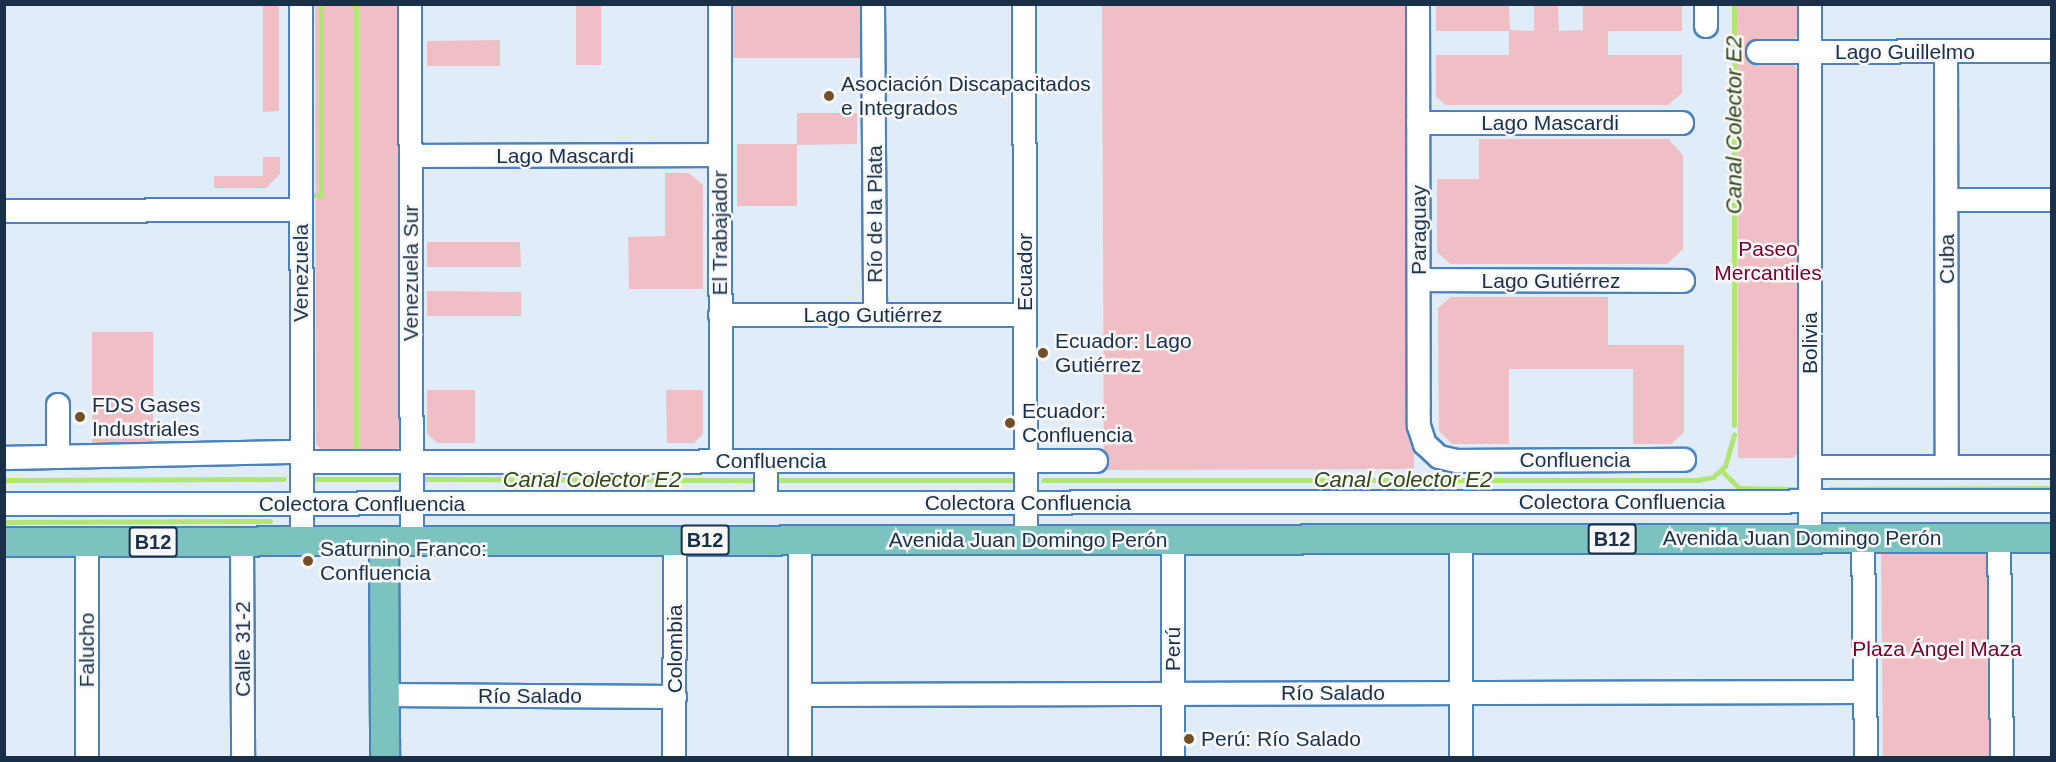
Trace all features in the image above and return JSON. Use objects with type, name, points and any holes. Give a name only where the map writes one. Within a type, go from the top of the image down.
[{"type":"main road","name":"Avenida Juan Domingo Perón","points":[[4,542],[2052,538]]},
{"type":"main road","points":[[385,758],[384,695],[398,541]]},
{"type":"street","name":"Venezuela","points":[[301,4],[302,541]]},
{"type":"street","name":"Venezuela Sur","points":[[398,541],[412,504],[410,4]]},
{"type":"street","name":"El Trabajador","points":[[720,4],[721,461]]},
{"type":"street","name":"Río de la Plata","points":[[873,4],[875,315]]},
{"type":"street","name":"Ecuador","points":[[1024,4],[1026,540]]},
{"type":"street","name":"Paraguay","points":[[1418,4],[1419,426],[1425,444],[1431,452]]},
{"type":"street","name":"Bolivia","points":[[1810,4],[1810,538]]},
{"type":"street","name":"Lago Guillelmo","points":[[1758,52],[2052,51]]},
{"type":"street","name":"Cuba","points":[[1946,52],[1947,467]]},
{"type":"street","name":"Lago Mascardi","points":[[1418,123],[1682,123]]},
{"type":"street","name":"Lago Mascardi","points":[[411,156],[720,155]]},
{"type":"street","points":[[1947,200],[2052,200]]},
{"type":"street","points":[[4,211],[301,210]]},
{"type":"street","name":"Lago Gutiérrez","points":[[1419,280],[1683,281]]},
{"type":"street","name":"Lago Gutiérrez","points":[[720,315],[1025,315]]},
{"type":"street","points":[[58,405],[58,457]]},
{"type":"street","name":"Confluencia","points":[[1431,452],[1439,457],[1457,461],[1684,460]]},
{"type":"street","name":"Confluencia","points":[[4,458],[302,457],[412,461],[1096,461]]},
{"type":"street","points":[[766,461],[766,503]]},
{"type":"street","points":[[1810,467],[2052,467]]},
{"type":"street","name":"Colectora Confluencia","points":[[4,504],[2052,501]]},
{"type":"street","points":[[1863,538],[1866,758]]},
{"type":"street","points":[[1999,538],[2002,758]]},
{"type":"street","points":[[1461,539],[1461,758]]},
{"type":"street","points":[[800,540],[800,758]]},
{"type":"street","name":"Perú","points":[[1173,540],[1173,758]]},
{"type":"street","name":"Calle 31-2","points":[[242,541],[243,758]]},
{"type":"street","name":"Colombia","points":[[674,758],[675,541]]},
{"type":"street","name":"Falucho","points":[[87,542],[87,758]]},
{"type":"street","name":"Río Salado","points":[[800,695],[1865,692]]},
{"type":"street","name":"Río Salado","points":[[384,695],[675,697]]},
{"type":"green space","points":[[263,5],[279,5],[279,111],[263,112]]},
{"type":"green space","points":[[315,5],[400,5],[402,445],[394,452],[323,452],[316,444]]},
{"type":"green space","points":[[576,5],[601,5],[601,65],[576,65]]},
{"type":"green space","points":[[728,5],[866,5],[866,58],[728,58]]},
{"type":"green space","points":[[1102,5],[1413,5],[1414,469],[1104,470]]},
{"type":"green space","points":[[1534,5],[1558,5],[1559,31],[1583,30],[1583,5],[1682,6],[1682,31],[1608,31],[1608,55],[1682,55],[1682,93],[1668,105],[1446,105],[1436,97],[1436,55],[1509,55],[1509,31],[1436,31],[1436,6],[1509,6],[1510,30],[1534,31]]},
{"type":"green space","name":"Paseo Mercantiles","points":[[1737,5],[1799,5],[1799,33],[1795,39],[1750,42],[1751,64],[1793,64],[1799,72],[1799,450],[1795,457],[1790,458],[1738,458]]},
{"type":"green space","points":[[500,40],[500,66],[427,66],[427,41]]},
{"type":"green space","points":[[797,113],[857,113],[857,144],[797,145],[797,206],[737,206],[737,144],[797,144]]},
{"type":"green space","points":[[1479,139],[1668,139],[1683,155],[1683,249],[1667,264],[1450,264],[1437,252],[1437,179],[1479,179]]},
{"type":"green space","points":[[263,157],[280,157],[280,174],[266,188],[214,188],[214,176],[263,176]]},
{"type":"green space","points":[[665,173],[689,173],[703,185],[703,289],[629,289],[628,237],[665,236]]},
{"type":"green space","points":[[427,242],[520,242],[521,267],[427,267]]},
{"type":"green space","points":[[427,291],[521,292],[521,316],[427,316]]},
{"type":"green space","points":[[1451,297],[1608,297],[1608,345],[1684,345],[1684,432],[1671,444],[1633,444],[1633,369],[1509,369],[1509,444],[1452,444],[1439,431],[1438,308]]},
{"type":"green space","points":[[92,332],[153,332],[153,443],[92,444]]},
{"type":"green space","points":[[427,390],[475,390],[475,443],[437,443],[427,433]]},
{"type":"green space","points":[[666,390],[703,390],[703,434],[694,443],[667,443]]},
{"type":"green space","name":"Plaza Ángel Maza","points":[[1881,541],[1992,541],[1994,757],[1883,757]]},
{"type":"waterway","points":[[306,195],[321,195],[321,4]]},
{"type":"waterway","points":[[356,4],[356,454]]},
{"type":"waterway","name":"Canal Colector E2","points":[[1734,4],[1734,425]]},
{"type":"waterway","name":"Canal Colector E2","points":[[1043,480],[1698,480],[1713,477],[1725,466],[1734,434]]},
{"type":"waterway","points":[[1722,471],[1739,488],[1795,489]]},
{"type":"waterway","name":"Canal Colector E2","points":[[4,480],[284,479]]},
{"type":"waterway","name":"Canal Colector E2","points":[[316,479],[401,479]]},
{"type":"waterway","name":"Canal Colector E2","points":[[424,479],[760,480]]},
{"type":"waterway","name":"Canal Colector E2","points":[[773,480],[1010,480]]},
{"type":"waterway","points":[[1830,489],[2052,488]]},
{"type":"waterway","points":[[4,522],[270,521]]},
{"type":"place","name":"Asociación Discapacitados e Integrados","points":[[829,96]]},
{"type":"place","name":"Ecuador: Lago Gutiérrez","points":[[1043,353]]},
{"type":"place","name":"FDS Gases Industriales","points":[[80,417]]},
{"type":"place","name":"Ecuador: Confluencia","points":[[1010,423]]},
{"type":"place","name":"Saturnino Franco: Confluencia","points":[[308,561]]},
{"type":"place","name":"Perú: Río Salado","points":[[1189,739]]}]
